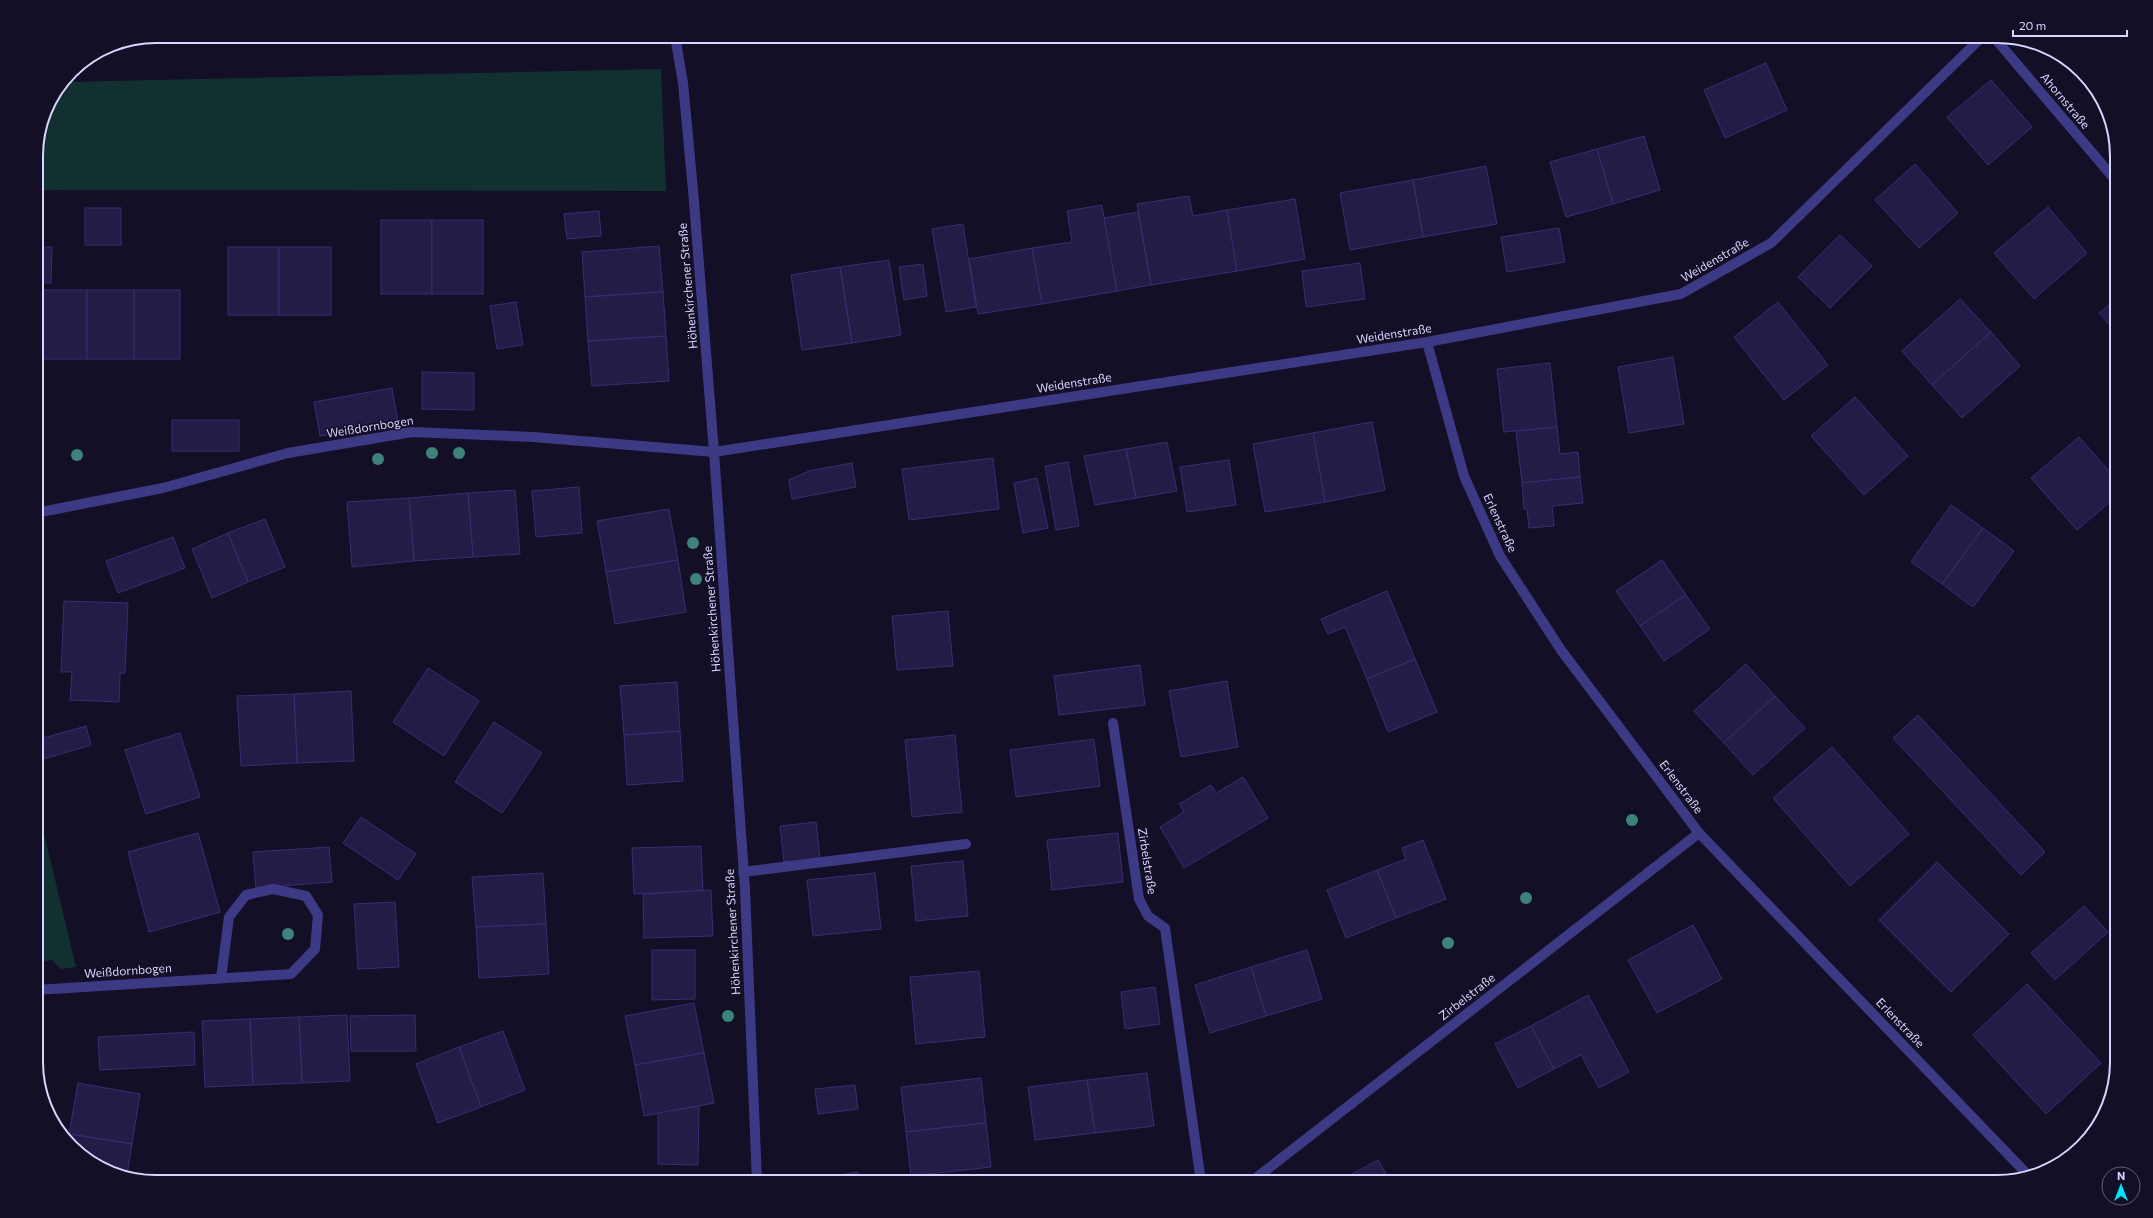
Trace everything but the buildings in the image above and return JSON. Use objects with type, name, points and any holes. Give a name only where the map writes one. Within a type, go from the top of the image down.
[{"type":"street","name":"Höhenkirchener Straße","points":[[676,43],[683,83],[689,144],[714,452],[743,872],[757,1175]]},
{"type":"street","name":"Weidenstraße","points":[[714,452],[1427,342],[1681,294],[1771,243],[1976,43]]},
{"type":"street","name":"Ahornstraße","points":[[1999,43],[2110,174]]},
{"type":"street","name":"Erlenstraße","points":[[1427,342],[1464,476],[1500,556],[1561,650],[1699,833],[2024,1171]]},
{"type":"street","name":"Weißdornbogen","points":[[43,512],[163,488],[288,453],[412,432],[533,437],[714,452]]},
{"type":"street","name":"Zirbelstraße","points":[[1113,723],[1139,899],[1148,916],[1165,928],[1200,1175]]},
{"type":"street","name":"Zirbelstraße","points":[[1260,1175],[1699,833]]},
{"type":"street","points":[[743,872],[966,844]]},
{"type":"street","name":"Weißdornbogen","points":[[43,990],[291,974],[315,949],[318,915],[306,896],[274,889],[246,895],[229,917],[221,978]]},
{"type":"green space","points":[[661,69],[666,191],[43,190],[43,149],[47,127],[58,100],[71,82]]},
{"type":"green space","points":[[43,829],[76,967],[61,969],[52,960],[43,962]]}]
